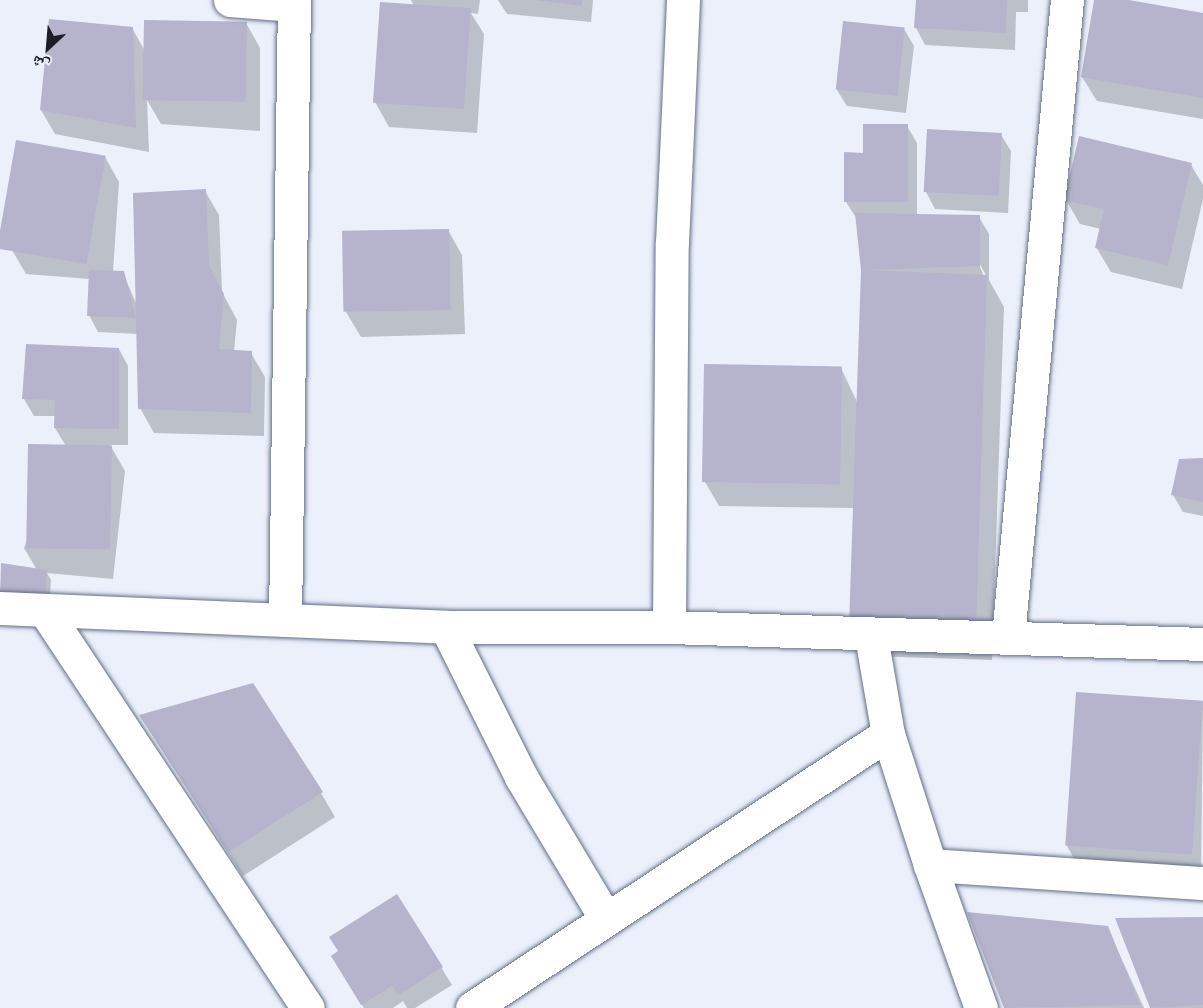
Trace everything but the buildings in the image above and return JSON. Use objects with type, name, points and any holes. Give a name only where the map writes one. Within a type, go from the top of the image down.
[{"type":"street","points":[[230,0],[294,3],[285,620]]},
{"type":"street","points":[[669,627],[672,243],[683,0]]},
{"type":"street","points":[[1008,637],[1067,0]]},
{"type":"street","points":[[0,608],[446,627],[669,627],[871,636],[1008,637],[1203,644]]},
{"type":"street","points":[[45,610],[308,1008]]},
{"type":"street","points":[[446,627],[522,777],[606,920]]},
{"type":"street","points":[[871,636],[888,734],[930,865],[981,1008]]},
{"type":"street","points":[[472,1008],[888,734]]},
{"type":"street","points":[[930,865],[1203,883]]}]
